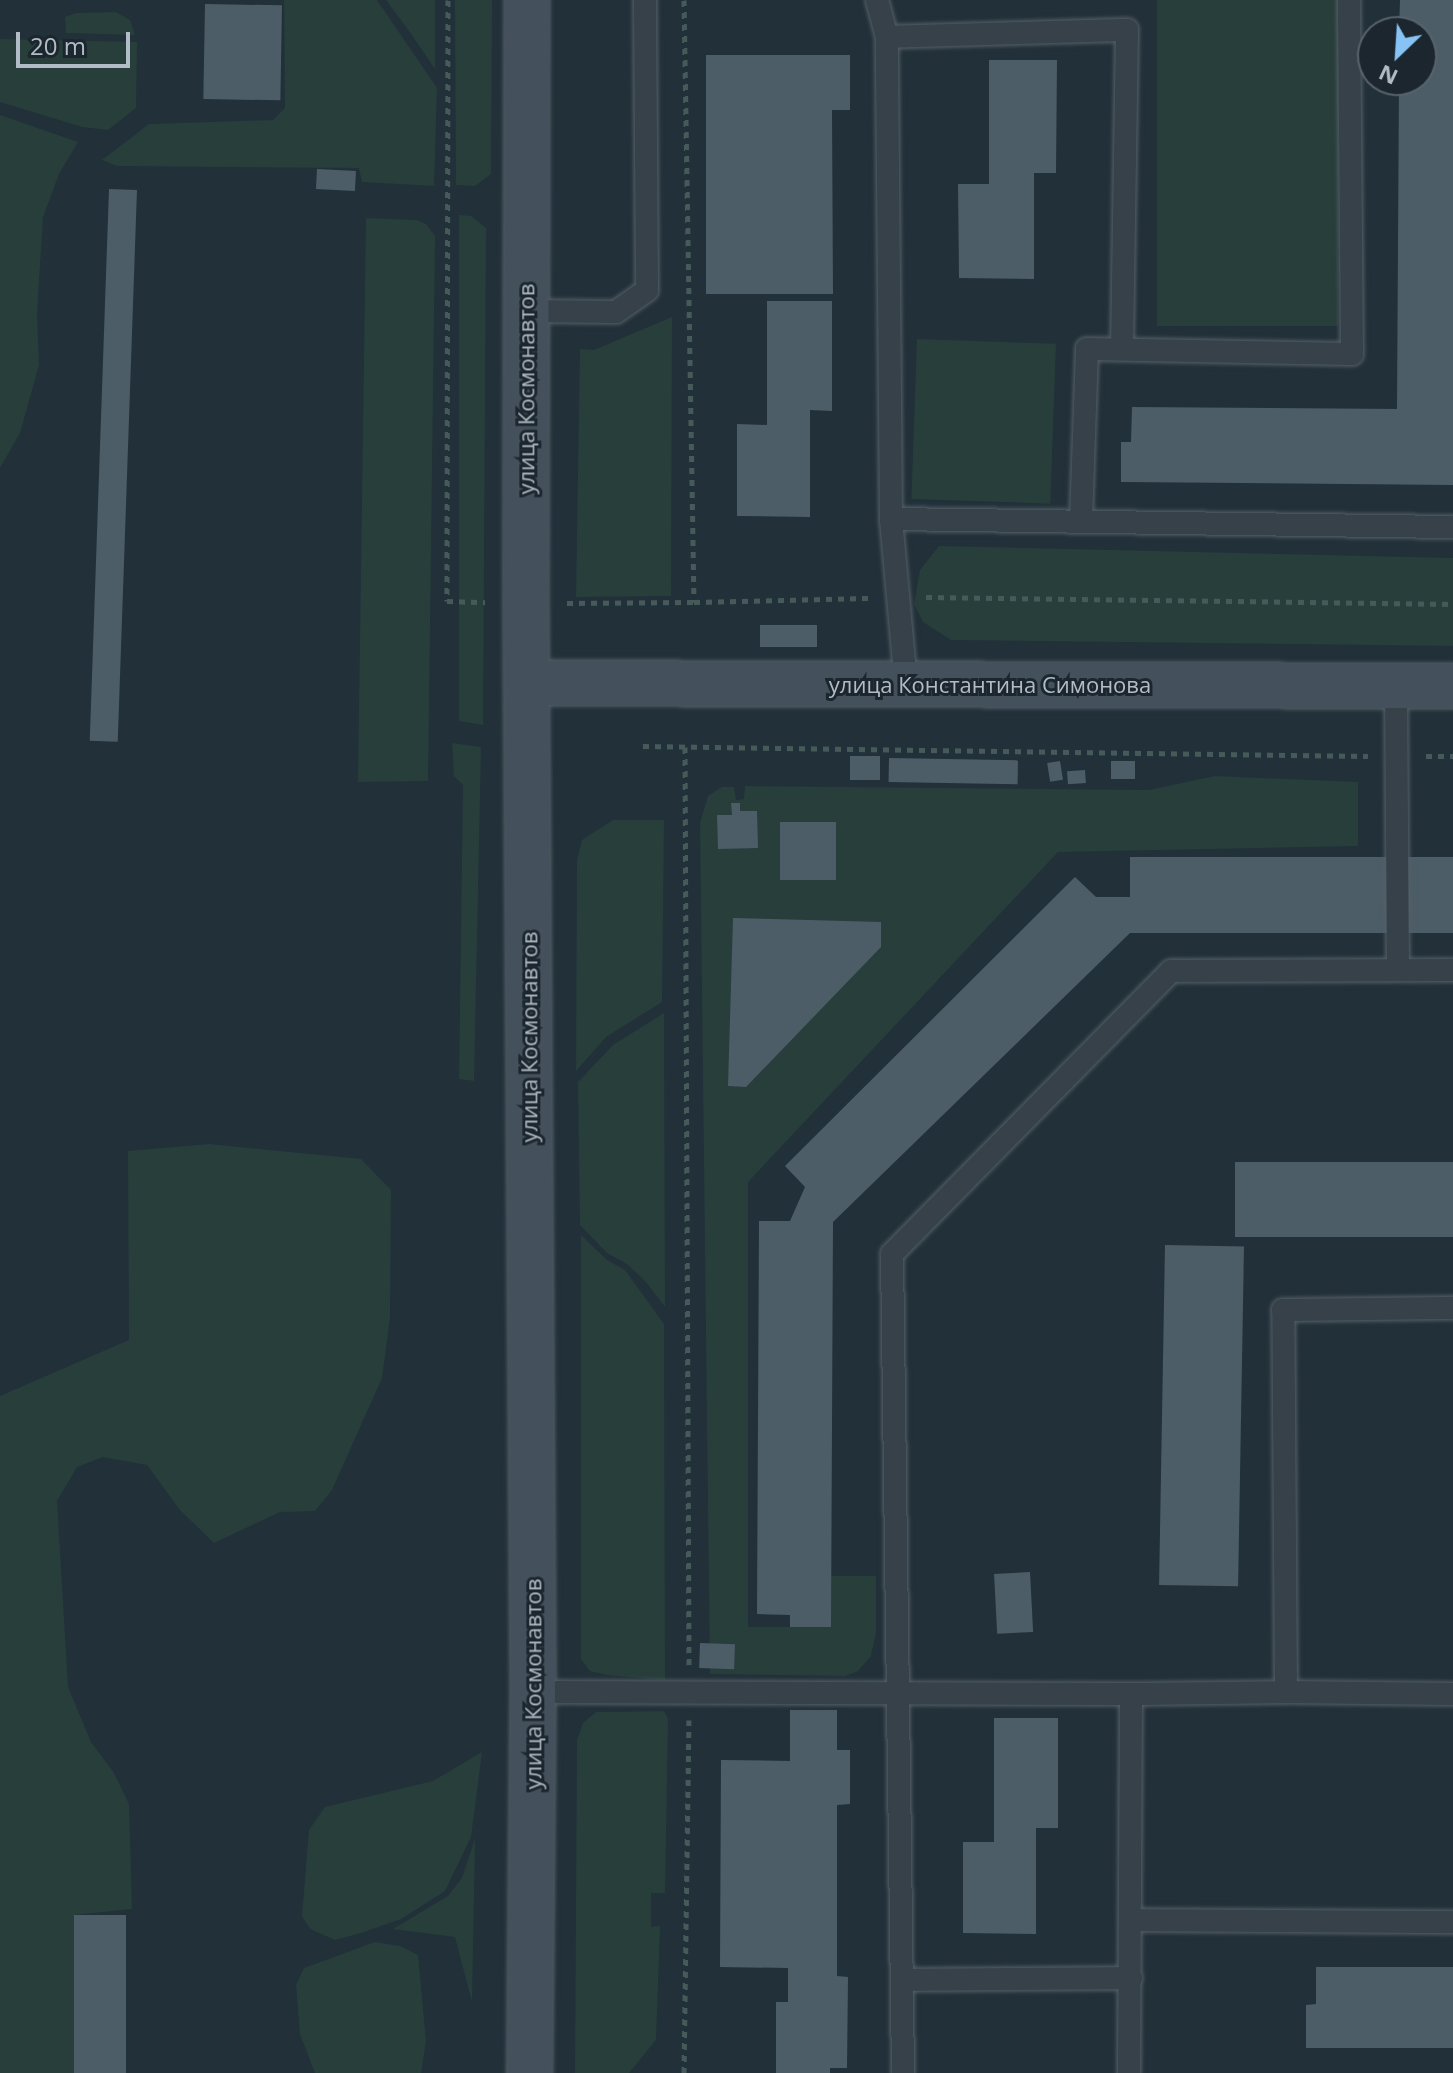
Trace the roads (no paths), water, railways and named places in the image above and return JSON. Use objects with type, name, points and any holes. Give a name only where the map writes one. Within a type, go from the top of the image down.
[{"type":"main road","name":"улица Космонавтов","points":[[527,0],[526,603],[533,1692],[530,2073]]},
{"type":"main road","name":"улица Константина Симонова","points":[[527,683],[1453,686]]},
{"type":"lane","points":[[526,311],[616,312],[647,290],[645,0]]},
{"type":"lane","points":[[877,0],[887,37],[891,519],[901,597],[906,684]]},
{"type":"lane","points":[[1081,521],[1087,349],[1352,354],[1349,0]]},
{"type":"lane","points":[[887,37],[1127,30],[1122,349]]},
{"type":"lane","points":[[891,519],[1453,527]]},
{"type":"lane","points":[[1396,686],[1399,756],[1398,970]]},
{"type":"lane","points":[[903,2073],[892,1254],[1171,971],[1453,970]]},
{"type":"lane","points":[[1286,1692],[1283,1310],[1453,1308]]},
{"type":"lane","points":[[533,1692],[1453,1694]]},
{"type":"lane","points":[[1129,2073],[1131,1694]]},
{"type":"lane","points":[[1131,1920],[1453,1922]]},
{"type":"lane","points":[[902,1980],[1131,1978]]}]
